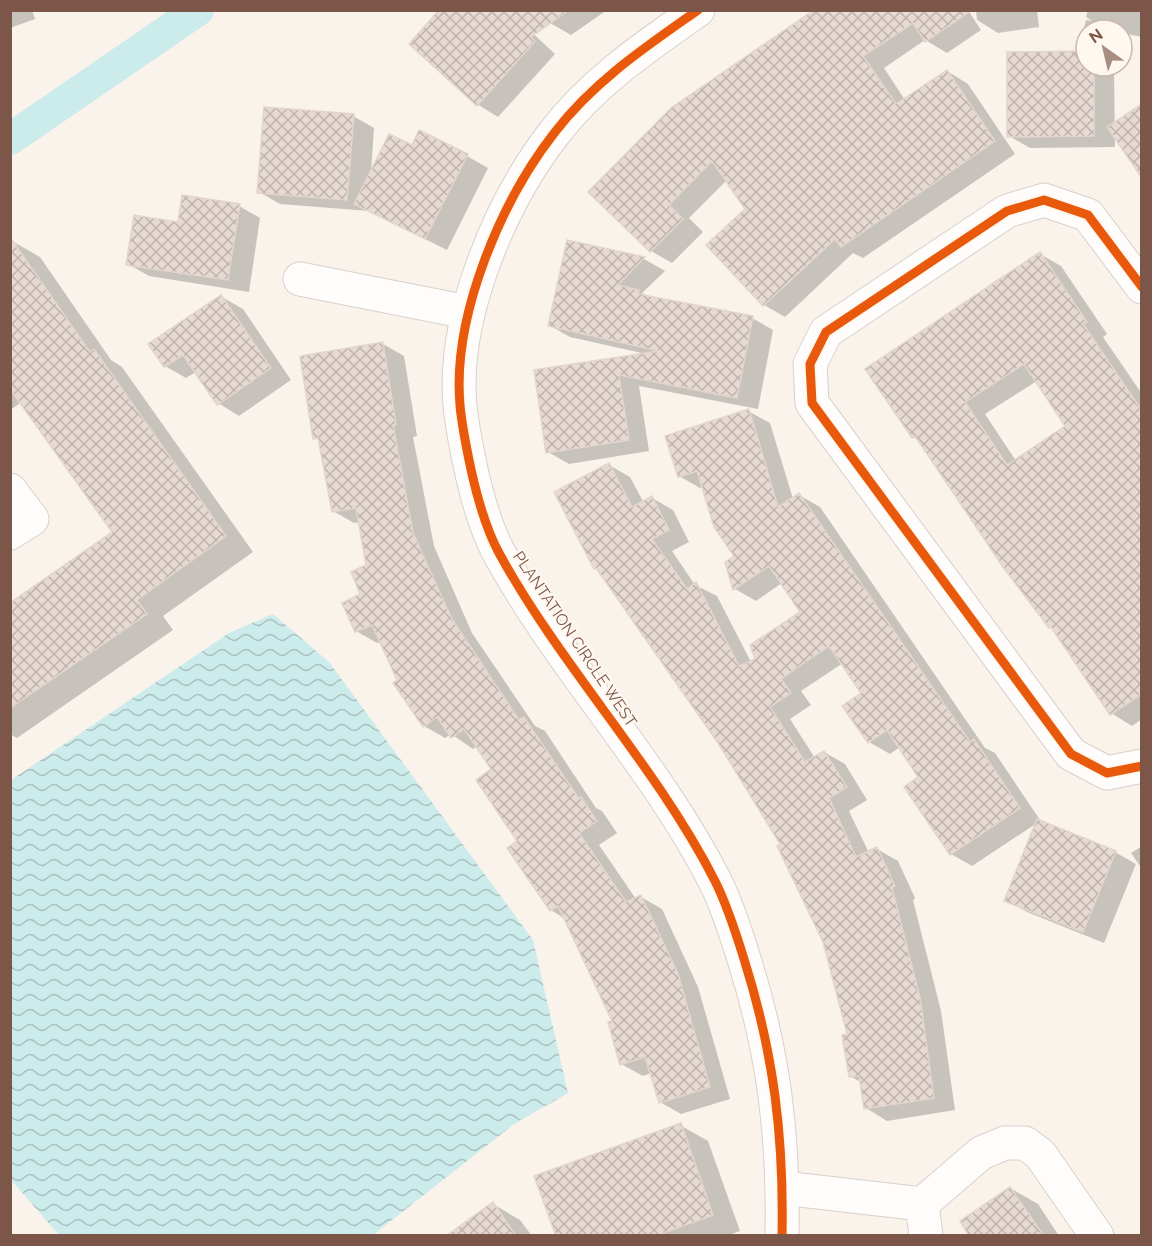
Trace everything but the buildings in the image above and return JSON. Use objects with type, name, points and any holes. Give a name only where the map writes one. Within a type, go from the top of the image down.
[{"type":"street","name":"PLANTATION CIRCLE WEST","points":[[698,10],[616,68],[555,132],[506,209],[467,312],[459,402],[465,446],[478,501],[497,550],[524,595],[679,818],[716,883],[743,956],[772,1062],[783,1188],[782,1236]]},
{"type":"street","points":[[1142,287],[1088,215],[1044,200],[1007,211],[826,332],[810,364],[812,403],[1071,754],[1107,773],[1142,766]]},
{"type":"street","points":[[300,279],[467,312]]},
{"type":"street","points":[[10,490],[32,519],[10,534]]},
{"type":"street","points":[[783,1188],[922,1204],[981,1153],[1005,1143],[1025,1143],[1040,1154],[1097,1236]]},
{"type":"street","points":[[922,1204],[926,1236]]},
{"type":"water","points":[[273,614],[329,662],[533,940],[568,1093],[514,1124],[373,1235],[59,1235],[11,1180],[11,780],[229,633]]},
{"type":"waterway","points":[[10,139],[198,10]]},
{"type":"cycle path","points":[[698,10],[622,65],[587,96],[555,132],[516,191],[484,261],[472,298],[464,334],[460,371],[460,405],[472,474],[494,544],[551,636],[665,797],[715,881],[727,909],[754,994],[770,1062],[779,1130],[782,1236]]},
{"type":"cycle path","points":[[1142,287],[1088,215],[1044,200],[1007,211],[826,332],[810,364],[812,403],[1071,754],[1107,773],[1142,766]]}]
